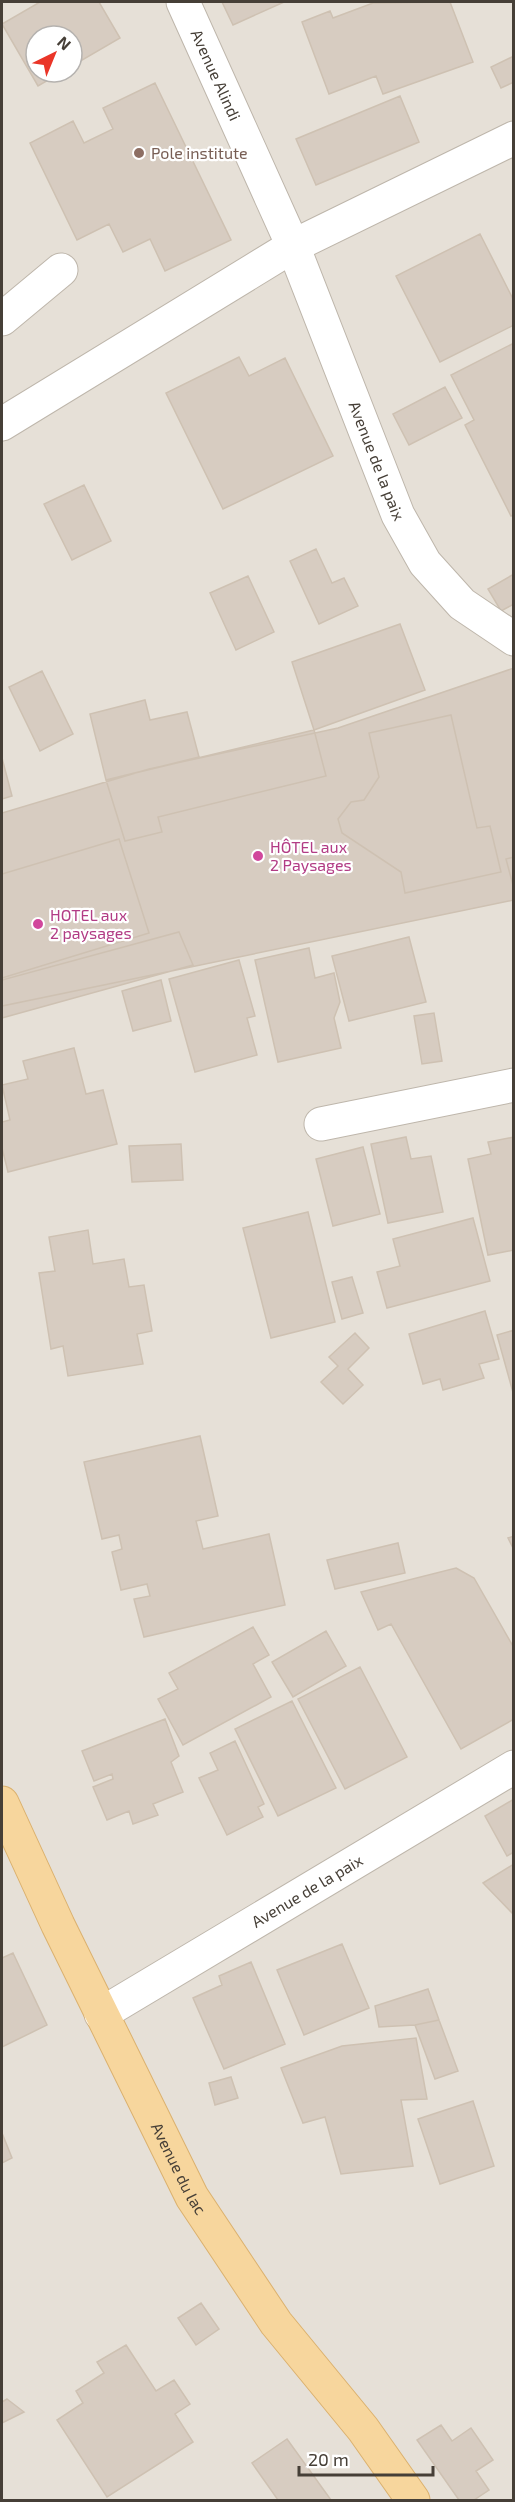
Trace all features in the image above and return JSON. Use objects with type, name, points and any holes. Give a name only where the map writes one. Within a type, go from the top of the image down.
[{"type":"main road","name":"Avenue du lac","points":[[2,1803],[101,2014],[192,2197],[276,2323],[363,2429],[413,2500]]},
{"type":"street","name":"Avenue Alindi","points":[[183,2],[293,246]]},
{"type":"street","points":[[2,424],[293,246],[513,138]]},
{"type":"street","name":"Avenue de la paix","points":[[293,246],[398,515],[425,563],[462,604],[513,639]]},
{"type":"street","points":[[2,319],[61,270]]},
{"type":"street","points":[[321,1124],[513,1085]]},
{"type":"street","name":"Avenue de la paix","points":[[101,2014],[513,1767]]},
{"type":"shaded area","points":[[2,2],[513,2],[513,2500],[2,2500]]},
{"type":"building","points":[[40,2],[99,2],[120,38],[84,59],[84,24],[24,24],[24,62],[2,24]]},
{"type":"building","points":[[222,2],[284,2],[233,25]]},
{"type":"building","points":[[450,2],[473,62],[383,94],[376,76],[329,94],[302,22],[330,11],[333,18],[373,3]]},
{"type":"building","points":[[514,56],[514,82],[501,88],[491,67]]},
{"type":"building","points":[[155,83],[231,240],[165,271],[150,239],[123,252],[109,224],[77,240],[30,143],[73,121],[84,143],[113,129],[103,108]]},
{"type":"building","points":[[400,96],[419,142],[316,185],[296,139]]},
{"type":"building","points":[[480,234],[514,301],[514,325],[440,362],[396,276]]},
{"type":"building","points":[[514,343],[514,515],[511,516],[465,425],[474,420],[451,375]]},
{"type":"building","points":[[239,357],[249,376],[285,358],[333,456],[223,509],[166,393]]},
{"type":"building","points":[[445,387],[462,418],[409,445],[393,414]]},
{"type":"building","points":[[84,485],[111,541],[72,560],[44,504]]},
{"type":"building","points":[[316,549],[332,583],[344,578],[358,606],[319,624],[290,561]]},
{"type":"building","points":[[514,574],[514,604],[501,611],[488,589]]},
{"type":"building","points":[[248,576],[274,632],[236,650],[210,593]]},
{"type":"building","points":[[400,624],[425,690],[314,730],[292,662]]},
{"type":"building","name":"HÔTEL aux 2 Paysages","points":[[514,668],[514,900],[2,1006],[2,813],[149,769],[338,728]]},
{"type":"building","points":[[42,671],[73,734],[40,751],[9,687]]},
{"type":"building","points":[[145,700],[150,720],[187,712],[199,757],[106,780],[90,714]]},
{"type":"building","points":[[451,715],[477,828],[490,826],[501,872],[405,893],[401,872],[342,833],[338,819],[351,802],[364,800],[379,777],[369,733]]},
{"type":"building","points":[[314,730],[326,776],[158,817],[162,832],[125,841],[106,780]]},
{"type":"building","points":[[2,758],[12,796],[2,799]]},
{"type":"building","points":[[119,839],[149,933],[2,978],[2,874]]},
{"type":"building","points":[[514,857],[514,889],[506,859]]},
{"type":"building","points":[[179,932],[193,965],[2,1018],[2,980]]},
{"type":"building","points":[[409,937],[426,1002],[349,1021],[332,956]]},
{"type":"building","points":[[309,948],[315,978],[334,973],[340,1002],[334,1018],[341,1048],[278,1062],[255,960]]},
{"type":"building","points":[[239,960],[255,1016],[247,1018],[257,1055],[195,1072],[169,979]]},
{"type":"building","points":[[161,980],[171,1021],[133,1031],[122,991]]},
{"type":"building","points":[[434,1013],[442,1061],[422,1064],[414,1016]]},
{"type":"building","points":[[74,1048],[86,1094],[103,1090],[117,1144],[8,1172],[2,1148],[2,1122],[10,1120],[2,1085],[28,1079],[23,1061]]},
{"type":"building","points":[[406,1137],[411,1159],[431,1156],[443,1212],[388,1223],[371,1144]]},
{"type":"building","points":[[514,1137],[514,1250],[488,1255],[468,1159],[491,1154],[488,1142]]},
{"type":"building","points":[[181,1144],[183,1180],[132,1182],[129,1146]]},
{"type":"building","points":[[363,1147],[380,1214],[333,1226],[316,1159]]},
{"type":"building","points":[[308,1212],[335,1322],[271,1338],[243,1228]]},
{"type":"building","points":[[473,1218],[490,1281],[387,1308],[377,1272],[400,1266],[393,1239]]},
{"type":"building","points":[[88,1230],[93,1264],[124,1259],[129,1287],[144,1285],[152,1331],[137,1334],[143,1364],[68,1376],[63,1346],[51,1349],[39,1273],[55,1271],[49,1237]]},
{"type":"building","points":[[352,1277],[363,1313],[342,1319],[332,1282]]},
{"type":"building","points":[[485,1311],[499,1359],[479,1364],[484,1378],[443,1390],[440,1379],[423,1384],[409,1334]]},
{"type":"building","points":[[514,1330],[514,1396],[497,1335]]},
{"type":"building","points":[[355,1333],[369,1348],[348,1369],[363,1385],[343,1404],[321,1382],[338,1366],[329,1357]]},
{"type":"building","points":[[200,1436],[218,1516],[196,1521],[203,1549],[269,1534],[285,1605],[144,1637],[134,1599],[150,1596],[147,1584],[121,1590],[112,1552],[122,1549],[119,1535],[102,1539],[84,1462]]},
{"type":"building","points":[[514,1536],[514,1550],[508,1538]]},
{"type":"building","points":[[398,1543],[405,1573],[335,1589],[327,1560]]},
{"type":"building","points":[[456,1568],[474,1578],[514,1648],[514,1719],[461,1749],[391,1624],[378,1630],[361,1592]]},
{"type":"building","points":[[253,1627],[269,1655],[253,1664],[271,1697],[183,1745],[158,1699],[178,1689],[169,1673]]},
{"type":"building","points":[[326,1631],[346,1666],[293,1697],[272,1662]]},
{"type":"building","points":[[360,1667],[407,1757],[345,1789],[298,1699]]},
{"type":"building","points":[[292,1701],[336,1788],[278,1816],[235,1729]]},
{"type":"building","points":[[165,1719],[179,1756],[171,1762],[183,1792],[153,1804],[158,1815],[133,1824],[129,1811],[107,1820],[93,1787],[113,1779],[112,1774],[94,1781],[82,1751]]},
{"type":"building","points":[[235,1741],[264,1804],[258,1807],[263,1817],[227,1835],[199,1778],[218,1770],[210,1753]]},
{"type":"building","points":[[514,1799],[514,1852],[507,1856],[485,1816]]},
{"type":"building","points":[[514,1864],[514,1915],[483,1883]]},
{"type":"building","points":[[342,1944],[369,2008],[304,2035],[277,1970]]},
{"type":"building","points":[[13,1953],[47,2025],[2,2047],[2,1958]]},
{"type":"building","points":[[251,1962],[285,2044],[224,2069],[193,1998],[222,1985],[219,1976]]},
{"type":"building","points":[[428,1989],[439,2020],[415,2025],[379,2027],[375,2006]]},
{"type":"building","points":[[439,2020],[458,2071],[435,2079],[415,2025]]},
{"type":"building","points":[[416,2038],[427,2099],[401,2100],[413,2166],[341,2174],[325,2117],[303,2123],[281,2068],[342,2046]]},
{"type":"building","points":[[231,2077],[238,2098],[215,2105],[209,2083]]},
{"type":"building","points":[[473,2101],[494,2166],[440,2184],[418,2119]]},
{"type":"building","points":[[2,2133],[12,2158],[2,2163]]},
{"type":"building","points":[[201,2303],[219,2329],[196,2345],[178,2318]]},
{"type":"building","points":[[126,2345],[156,2391],[174,2380],[190,2404],[175,2414],[193,2442],[107,2497],[57,2420],[83,2403],[76,2391],[104,2373],[97,2362]]},
{"type":"building","points":[[7,2399],[24,2412],[2,2423],[2,2402]]},
{"type":"building","points":[[441,2425],[452,2441],[471,2428],[493,2460],[476,2471],[489,2490],[474,2500],[459,2500],[417,2440]]},
{"type":"building","points":[[287,2439],[331,2500],[278,2500],[252,2463]]},
{"type":"place","name":"Pole institute","points":[[139,153]]},
{"type":"place","name":"HÔTEL aux 2 Paysages","points":[[258,856]]},
{"type":"place","name":"HOTEL aux 2 paysages","points":[[38,924]]}]
